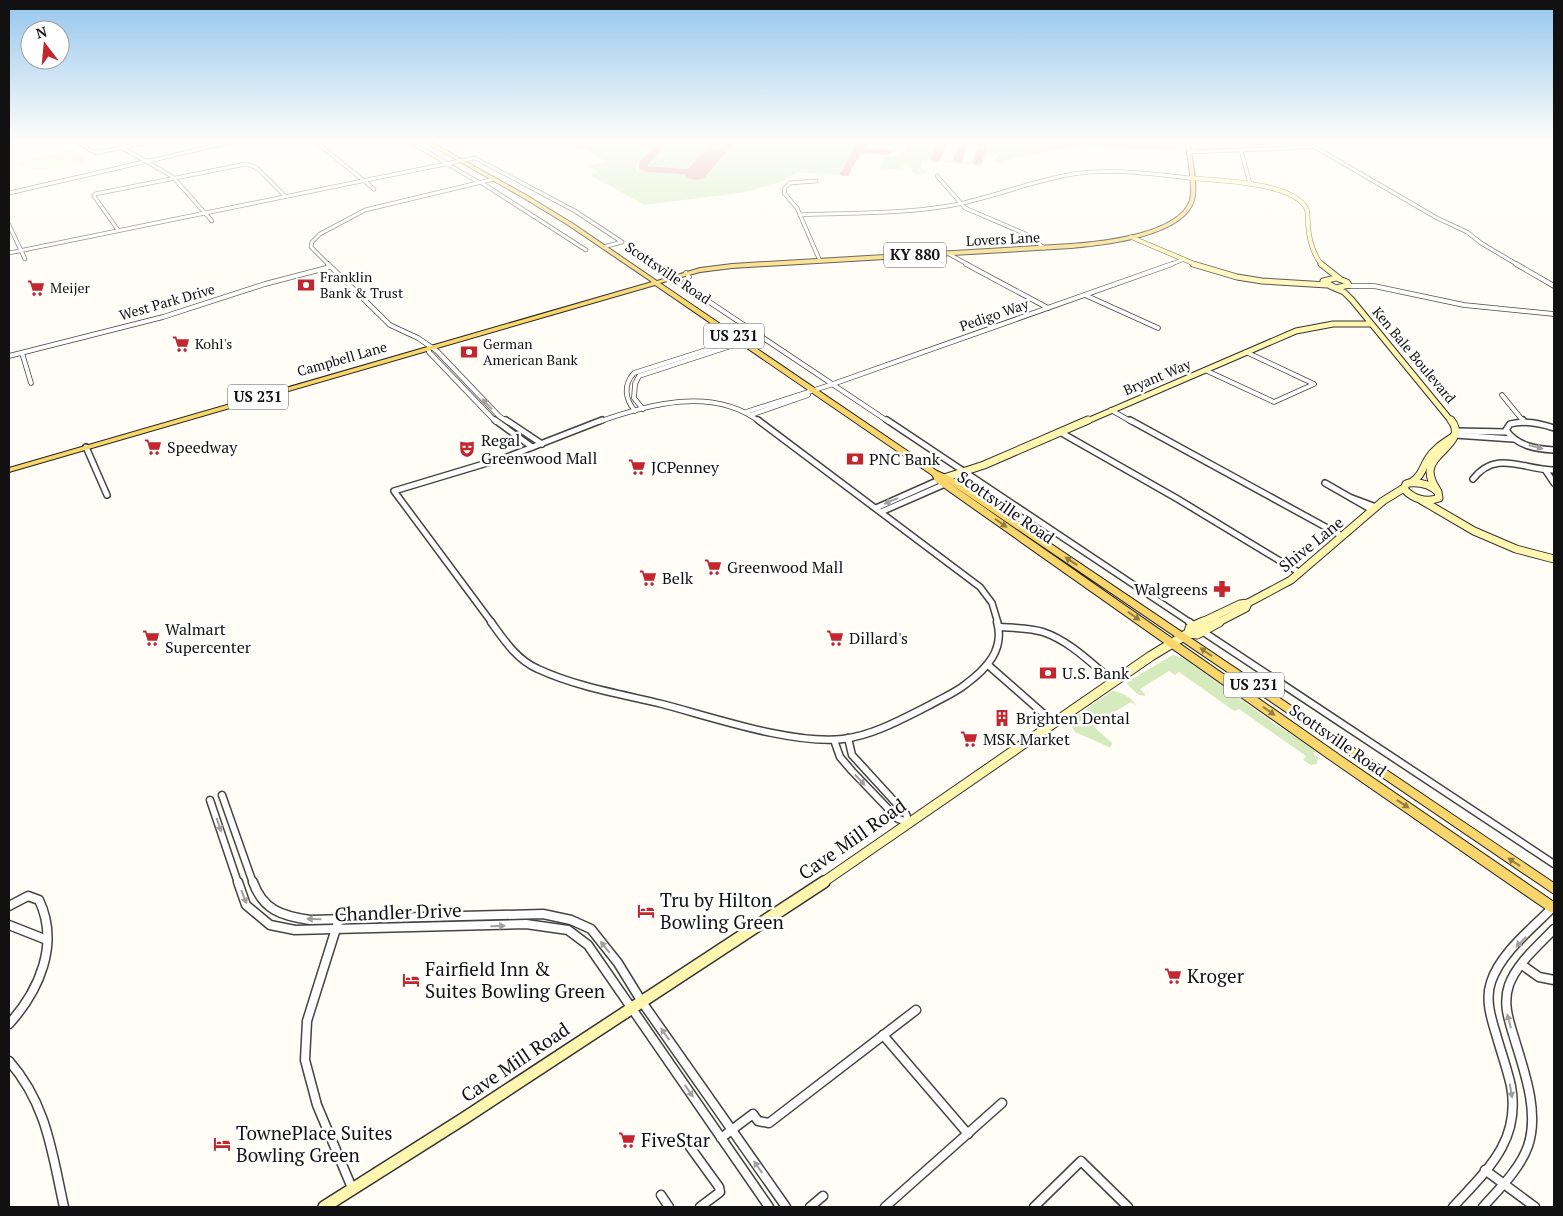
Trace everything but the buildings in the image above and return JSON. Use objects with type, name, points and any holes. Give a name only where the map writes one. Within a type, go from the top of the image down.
[{"type":"main road","name":"Scottsville Road","points":[[529,199],[550,211],[814,391],[1186,635],[1554,889]]},
{"type":"main road","name":"Lovers Lane","points":[[654,282],[686,273],[732,266],[1097,244],[1143,234],[1164,226],[1184,214],[1192,199]]},
{"type":"main road","name":"Ken Bale Boulevard","points":[[1296,199],[1308,211],[1311,249],[1330,273],[1349,283],[1346,289]]},
{"type":"main road","points":[[1143,234],[1148,243]]},
{"type":"main road","points":[[1131,237],[1148,243],[1182,260],[1242,278],[1299,282],[1342,280]]},
{"type":"main road","points":[[1327,282],[1330,273]]},
{"type":"main road","name":"Campbell Lane","points":[[9,470],[654,282]]},
{"type":"main road","name":"Ken Bale Boulevard","points":[[1327,282],[1346,289],[1371,324],[1453,420],[1455,434]]},
{"type":"main road","name":"Bryant Way","points":[[946,478],[966,472],[1290,333],[1309,327],[1342,323],[1371,324]]},
{"type":"main road","points":[[1412,483],[1422,476],[1424,464],[1431,454],[1455,434]]},
{"type":"main road","points":[[1455,434],[1450,445],[1435,458],[1429,470],[1430,482],[1444,506],[1482,534]]},
{"type":"main road","name":"Scottsville Road","points":[[946,478],[1172,643],[1336,759],[1554,907]]},
{"type":"main road","points":[[1412,483],[1426,484],[1438,493]]},
{"type":"main road","name":"Shive Lane","points":[[1186,635],[1190,628],[1240,604],[1248,603],[1300,573],[1374,508],[1404,488],[1406,484],[1412,483]]},
{"type":"main road","points":[[1404,488],[1406,492],[1440,510],[1468,528],[1516,549],[1554,559]]},
{"type":"main road","points":[[1385,500],[1436,500],[1438,493]]},
{"type":"main road","name":"Shive Lane","points":[[1172,643],[1186,635],[1197,634],[1246,608],[1248,603]]},
{"type":"main road","name":"Cave Mill Road","points":[[324,1207],[463,1119],[789,906],[1172,643]]},
{"type":"street","points":[[96,199],[118,230]]},
{"type":"street","points":[[192,199],[212,221]]},
{"type":"street","points":[[9,253],[272,199]]},
{"type":"street","points":[[407,199],[368,208],[320,234],[312,242],[311,248],[390,325],[418,338],[437,351],[499,416],[542,444]]},
{"type":"street","points":[[508,199],[586,250]]},
{"type":"street","points":[[552,199],[575,211],[622,242],[603,247]]},
{"type":"street","points":[[789,199],[795,204],[820,261]]},
{"type":"street","points":[[957,199],[961,204],[981,216],[1031,236],[1044,248]]},
{"type":"street","points":[[800,215],[924,209],[961,204],[980,199]]},
{"type":"street","points":[[1404,199],[1437,218],[1467,232],[1481,243],[1554,286]]},
{"type":"street","points":[[9,225],[25,259]]},
{"type":"street","points":[[947,253],[1048,308]]},
{"type":"street","name":"Pedigo Way","points":[[814,391],[1182,260]]},
{"type":"street","name":"West Park Drive","points":[[9,356],[163,317],[265,284],[330,267]]},
{"type":"street","points":[[686,273],[689,277],[684,281],[685,285],[1195,626]]},
{"type":"street","points":[[1342,280],[1396,290],[1452,304],[1554,314]]},
{"type":"street","points":[[1346,289],[1362,285]]},
{"type":"street","points":[[1085,295],[1158,328]]},
{"type":"street","points":[[643,409],[634,398],[635,384],[638,376],[741,341]]},
{"type":"street","points":[[635,411],[628,404],[625,396],[628,379],[634,373],[741,341]]},
{"type":"street","points":[[429,347],[429,352],[486,414],[532,447]]},
{"type":"street","points":[[1205,370],[1274,402],[1314,384],[1246,352]]},
{"type":"street","points":[[22,353],[30,382]]},
{"type":"street","points":[[746,412],[798,394],[814,391]]},
{"type":"street","points":[[751,415],[814,391]]},
{"type":"street","points":[[1502,396],[1524,422]]},
{"type":"street","points":[[692,401],[723,405],[746,412],[882,512],[980,588],[992,603],[1000,627],[997,649],[988,666],[979,676],[960,689],[877,732],[834,740],[772,732],[571,681],[542,671],[522,659],[512,650],[427,538],[394,491],[445,476],[542,444],[561,435],[643,409],[692,401]]},
{"type":"street","points":[[1111,410],[1342,536]]},
{"type":"street","points":[[1507,432],[1507,427],[1510,424],[1524,422],[1539,423],[1554,428]]},
{"type":"street","points":[[1060,432],[1176,498],[1300,573]]},
{"type":"street","points":[[1455,434],[1507,432],[1518,441]]},
{"type":"street","points":[[1455,434],[1502,437],[1534,448],[1553,452]]},
{"type":"street","points":[[86,447],[107,495]]},
{"type":"street","points":[[1473,479],[1478,469],[1491,462],[1505,462],[1546,471],[1554,470]]},
{"type":"street","points":[[1546,471],[1554,483]]},
{"type":"street","name":"Bryant Way","points":[[876,508],[946,478]]},
{"type":"street","name":"Bryant Way","points":[[882,512],[946,478]]},
{"type":"street","points":[[1325,484],[1374,508]]},
{"type":"street","points":[[1000,627],[1029,629],[1048,634],[1060,640],[1114,682]]},
{"type":"street","points":[[1202,631],[1554,864]]},
{"type":"street","points":[[988,666],[1054,723]]},
{"type":"street","points":[[848,738],[852,755],[906,814],[909,822]]},
{"type":"street","points":[[834,740],[840,757],[852,771],[898,819],[909,822]]},
{"type":"street","name":"Chandler Drive","points":[[222,795],[258,896],[270,908],[290,918],[310,920],[543,914],[571,920],[591,929],[618,963],[637,1005]]},
{"type":"street","name":"Chandler Drive","points":[[210,800],[246,905],[270,924],[295,930],[526,924],[568,930],[588,945],[637,1005]]},
{"type":"street","points":[[9,906],[28,896],[39,900],[45,917],[47,940],[46,964],[39,983],[28,1001],[9,1024]]},
{"type":"street","points":[[1453,1207],[1504,1146],[1510,1133],[1513,1118],[1511,1087],[1490,1009],[1490,984],[1494,974],[1506,957],[1554,907]]},
{"type":"street","points":[[450,926],[453,916]]},
{"type":"street","points":[[547,926],[551,916]]},
{"type":"street","points":[[339,919],[307,1021],[305,1060],[317,1104],[334,1149],[352,1188]]},
{"type":"street","points":[[9,925],[47,940]]},
{"type":"street","points":[[1483,1207],[1504,1182],[1528,1146],[1532,1129],[1530,1104],[1506,1009],[1509,984],[1522,965],[1554,929]]},
{"type":"street","points":[[1522,965],[1545,979],[1554,980]]},
{"type":"street","points":[[637,1005],[732,1130],[786,1207]]},
{"type":"street","points":[[637,1005],[722,1138],[769,1207]]},
{"type":"street","points":[[722,1138],[753,1114],[758,1121],[769,1123],[916,1010]]},
{"type":"street","points":[[883,1035],[968,1134]]},
{"type":"street","points":[[9,1061],[23,1076],[40,1108],[64,1207]]},
{"type":"street","points":[[885,1207],[1002,1103]]},
{"type":"street","points":[[690,1147],[719,1187],[720,1192],[700,1207]]},
{"type":"street","points":[[1039,1206],[1081,1160],[1128,1207]]},
{"type":"street","points":[[1485,1170],[1504,1182],[1535,1207]]},
{"type":"street","points":[[662,1195],[669,1207]]},
{"type":"street","points":[[810,1207],[823,1196]]},
{"type":"green space","points":[[633,199],[694,199],[644,205]]},
{"type":"green space","points":[[1173,655],[1185,659],[1276,725],[1316,750],[1314,754],[1318,758],[1317,764],[1311,765],[1303,760],[1306,756],[1239,709],[1234,711],[1179,672],[1175,675],[1169,671],[1140,689],[1146,695],[1143,696],[1127,684]]},
{"type":"green space","points":[[1112,691],[1126,696],[1136,706],[1131,702],[1094,724],[1093,726],[1112,743],[1111,747],[1109,747],[1075,732],[1070,723],[1072,719]]},
{"type":"place","name":"Franklin Bank & Trust","points":[[306,285]]},
{"type":"place","name":"Meijer","points":[[36,288]]},
{"type":"place","name":"Kohl's","points":[[181,344]]},
{"type":"place","name":"German American Bank","points":[[469,352]]},
{"type":"place","name":"Speedway","points":[[153,447]]},
{"type":"place","name":"Regal Greenwood Mall","points":[[467,449]]},
{"type":"place","name":"PNC Bank","points":[[855,459]]},
{"type":"place","name":"JCPenney","points":[[637,467]]},
{"type":"place","name":"Greenwood Mall","points":[[713,567]]},
{"type":"place","name":"Belk","points":[[648,578]]},
{"type":"place","name":"Walgreens","points":[[1222,589]]},
{"type":"place","name":"Walmart Supercenter","points":[[151,638]]},
{"type":"place","name":"Dillard's","points":[[835,638]]},
{"type":"place","name":"U.S. Bank","points":[[1048,673]]},
{"type":"place","name":"Brighten Dental","points":[[1002,718]]},
{"type":"place","name":"MSK Market","points":[[969,739]]},
{"type":"place","name":"Tru by Hilton Bowling Green","points":[[646,911]]},
{"type":"place","name":"Kroger","points":[[1173,976]]},
{"type":"place","name":"Fairfield Inn & Suites Bowling Green","points":[[411,980]]},
{"type":"place","name":"FiveStar","points":[[627,1140]]},
{"type":"place","name":"TownePlace Suites Bowling Green","points":[[222,1144]]}]
